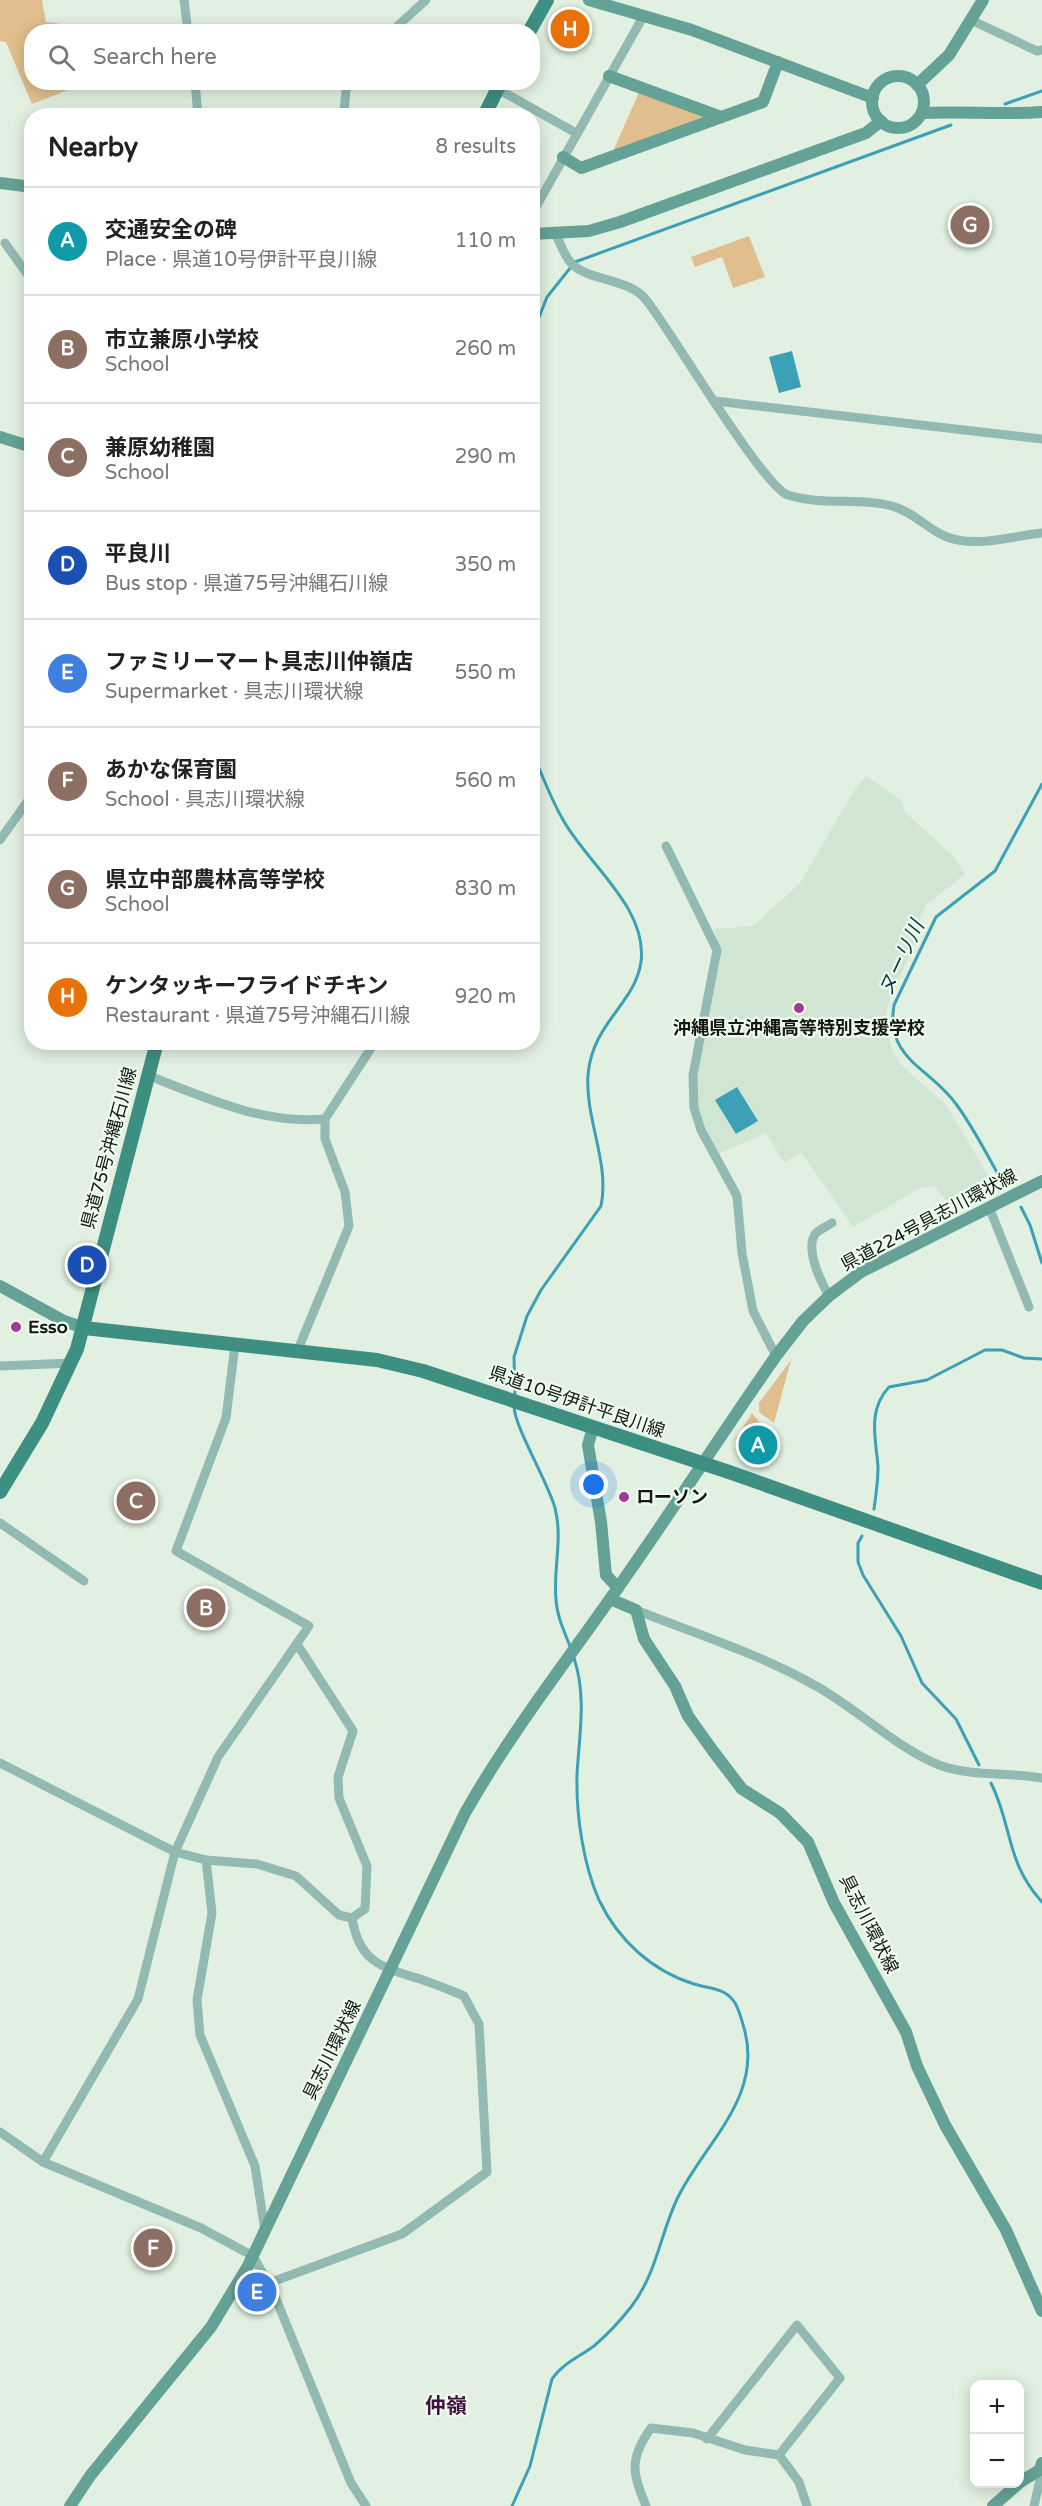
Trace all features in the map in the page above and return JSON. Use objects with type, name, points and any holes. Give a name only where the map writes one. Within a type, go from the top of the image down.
[{"type":"main road","points":[[534,24],[547,0]]},
{"type":"main road","points":[[589,0],[644,15],[873,98]]},
{"type":"main road","points":[[918,85],[949,55],[983,0]]},
{"type":"main road","points":[[563,157],[581,168],[763,102],[778,62]]},
{"type":"main road","points":[[609,76],[721,117]]},
{"type":"main road","points":[[895,76],[911,79],[918,85],[924,98],[922,113],[911,124],[895,128],[881,121],[873,106],[873,98],[880,83],[895,76]]},
{"type":"main road","points":[[488,108],[497,90]]},
{"type":"main road","points":[[922,113],[951,111],[991,115],[1042,112]]},
{"type":"main road","points":[[540,234],[589,231],[620,222],[866,133],[881,121]]},
{"type":"main road","points":[[0,183],[24,186]]},
{"type":"main road","points":[[0,437],[24,444]]},
{"type":"main road","name":"県道75号沖縄石川線","points":[[2,1485],[42,1423],[72,1363],[84,1328],[104,1239],[155,1050]]},
{"type":"main road","name":"県道224号具志川環状線","points":[[703,1463],[776,1356],[803,1321],[829,1296],[861,1272],[1042,1181]]},
{"type":"main road","points":[[0,1286],[64,1321],[84,1328]]},
{"type":"main road","name":"県道10号伊計平良川線","points":[[84,1328],[378,1360],[423,1371],[703,1463],[1042,1582]]},
{"type":"main road","points":[[593,1427],[588,1444],[601,1522],[606,1575],[618,1588]]},
{"type":"main road","name":"具志川環状線","points":[[70,2506],[97,2466],[211,2327],[253,2256],[465,1813],[535,1700],[618,1588],[703,1463]]},
{"type":"main road","points":[[610,1599],[636,1610]]},
{"type":"main road","name":"具志川環状線","points":[[636,1610],[644,1639],[675,1686],[688,1716],[713,1751],[742,1789],[780,1813],[808,1842],[834,1903],[906,2032],[917,2066],[945,2125],[1006,2230],[1042,2311]]},
{"type":"main road","points":[[1024,2480],[1042,2468]]},
{"type":"main road","points":[[993,2506],[1013,2488]]},
{"type":"street","points":[[184,0],[187,24]]},
{"type":"street","points":[[400,24],[426,0]]},
{"type":"street","points":[[540,199],[644,15]]},
{"type":"street","points":[[971,20],[1037,51],[1042,50]]},
{"type":"street","points":[[196,90],[197,108]]},
{"type":"street","points":[[344,108],[346,90]]},
{"type":"street","points":[[506,90],[535,108]]},
{"type":"street","points":[[540,111],[576,133]]},
{"type":"street","points":[[556,235],[575,267],[623,285],[646,298],[764,472],[785,494],[811,500],[892,506],[914,515],[946,537],[965,542],[1042,533]]},
{"type":"street","points":[[4,243],[24,270]]},
{"type":"street","points":[[715,401],[1042,439]]},
{"type":"street","points":[[0,840],[24,808]]},
{"type":"street","points":[[666,846],[717,950],[693,1075],[694,1108],[701,1130],[737,1196],[742,1253],[753,1311],[776,1356]]},
{"type":"street","points":[[297,1352],[349,1226],[345,1192],[325,1139],[325,1119],[370,1050]]},
{"type":"street","points":[[147,1075],[241,1110],[300,1121],[325,1119]]},
{"type":"street","points":[[989,1207],[1029,1307]]},
{"type":"street","points":[[829,1296],[815,1267],[813,1244],[816,1234],[832,1223]]},
{"type":"street","points":[[43,2162],[138,1999],[175,1852],[218,1757],[309,1626],[176,1551],[226,1418],[235,1345]]},
{"type":"street","points":[[0,1366],[72,1363]]},
{"type":"street","points":[[0,1523],[84,1581]]},
{"type":"street","points":[[636,1610],[800,1677],[835,1697],[919,1755],[938,1764],[969,1773],[1042,1778]]},
{"type":"street","points":[[0,1775],[2,1764],[175,1852],[206,1860],[257,1864],[296,1876],[339,1915],[352,1918],[365,1909],[367,1866],[339,1798],[338,1777],[353,1731],[297,1644]]},
{"type":"street","points":[[206,1860],[212,1913],[197,2000],[200,2035],[255,2166],[265,2231]]},
{"type":"street","points":[[269,2283],[402,2234],[488,2172],[479,2024],[464,1996],[390,1971],[373,1962],[356,1940],[352,1918]]},
{"type":"street","points":[[0,2132],[43,2162],[201,2228],[253,2256],[269,2283],[351,2482],[366,2506]]},
{"type":"street","points":[[708,2439],[797,2325],[840,2378],[779,2455]]},
{"type":"street","points":[[646,2506],[634,2477],[638,2446],[651,2428],[693,2433],[745,2450],[779,2455],[799,2482],[807,2506]]},
{"type":"street","points":[[1034,2506],[1042,2468]]},
{"type":"shaded area","points":[[0,0],[42,0],[46,22],[62,24],[24,24],[24,85],[6,42],[0,41]]},
{"type":"shaded area","points":[[641,88],[721,117],[610,158]]},
{"type":"shaded area","points":[[26,90],[68,90],[32,104]]},
{"type":"shaded area","points":[[749,236],[765,277],[733,288],[722,257],[695,267],[691,257]]},
{"type":"shaded area","name":"沖縄県立沖縄高等特別支援学校","points":[[866,776],[901,800],[905,812],[953,856],[965,874],[926,905],[916,928],[913,948],[890,998],[885,1018],[892,1050],[901,1065],[947,1106],[995,1187],[952,1208],[934,1186],[920,1188],[853,1227],[801,1152],[784,1163],[766,1133],[718,1154],[705,1130],[697,1108],[697,1075],[720,957],[714,929],[753,926],[800,883],[852,794]]},
{"type":"shaded area","points":[[791,1360],[774,1423],[759,1412],[759,1403]]},
{"type":"shaded area","points":[[752,1413],[766,1431],[753,1465],[747,1463],[736,1438]]},
{"type":"water","points":[[792,351],[801,387],[779,393],[769,357]]},
{"type":"water","points":[[737,1087],[758,1121],[736,1134],[715,1100]]},
{"type":"waterway","points":[[1005,104],[1042,91]]},
{"type":"waterway","points":[[540,315],[547,297],[575,262],[951,125]]},
{"type":"waterway","points":[[515,1396],[514,1357],[527,1316],[541,1290],[601,1206],[602,1174],[590,1108],[588,1075],[597,1041],[631,990],[641,962],[641,942],[635,923],[625,904],[562,818],[540,771]]},
{"type":"waterway","name":"ヌーリ川","points":[[1003,1183],[956,1104],[946,1091],[903,1051],[896,1038],[893,1024],[894,1005],[936,917],[995,871],[1042,784]]},
{"type":"waterway","name":"ヌーリ川","points":[[1021,1207],[1030,1225],[1042,1263]]},
{"type":"waterway","points":[[874,1509],[878,1467],[875,1415],[882,1396],[889,1387],[927,1380],[985,1350],[1002,1350],[1024,1358],[1042,1359]]},
{"type":"waterway","points":[[514,1406],[519,1427],[555,1508],[558,1531],[555,1588],[557,1606],[571,1649]]},
{"type":"waterway","points":[[862,1536],[858,1543],[858,1562],[863,1575],[901,1636],[922,1683],[956,1719],[979,1765]]},
{"type":"waterway","points":[[512,2506],[530,2466],[552,2379],[566,2365],[604,2337],[640,2294],[647,2281],[677,2199],[739,2098],[746,2076],[748,2053],[741,2017],[732,1999],[719,1990],[679,1978],[650,1962],[626,1941],[599,1900],[589,1871],[579,1822],[577,1775],[581,1702],[574,1658]]},
{"type":"waterway","points":[[991,1783],[1003,1814],[1015,1858],[1030,1887],[1042,1902]]},
{"type":"place","name":"ケンタッキーフライドチキン","points":[[570,29]]},
{"type":"place","name":"県立中部農林高等学校","points":[[970,225]]},
{"type":"place","name":"沖縄県立沖縄高等特別支援学校","points":[[799,1008]]},
{"type":"place","name":"平良川","points":[[87,1265]]},
{"type":"place","name":"Esso","points":[[16,1327]]},
{"type":"place","name":"交通安全の碑","points":[[758,1445]]},
{"type":"place","name":"ローソン","points":[[624,1497]]},
{"type":"place","name":"兼原幼稚園","points":[[136,1501]]},
{"type":"place","name":"市立兼原小学校","points":[[206,1608]]},
{"type":"place","name":"あかな保育園","points":[[153,2248]]},
{"type":"place","name":"ファミリーマート具志川仲嶺店","points":[[257,2292]]},
{"type":"district","name":"仲嶺","points":[[446,2406]]}]
